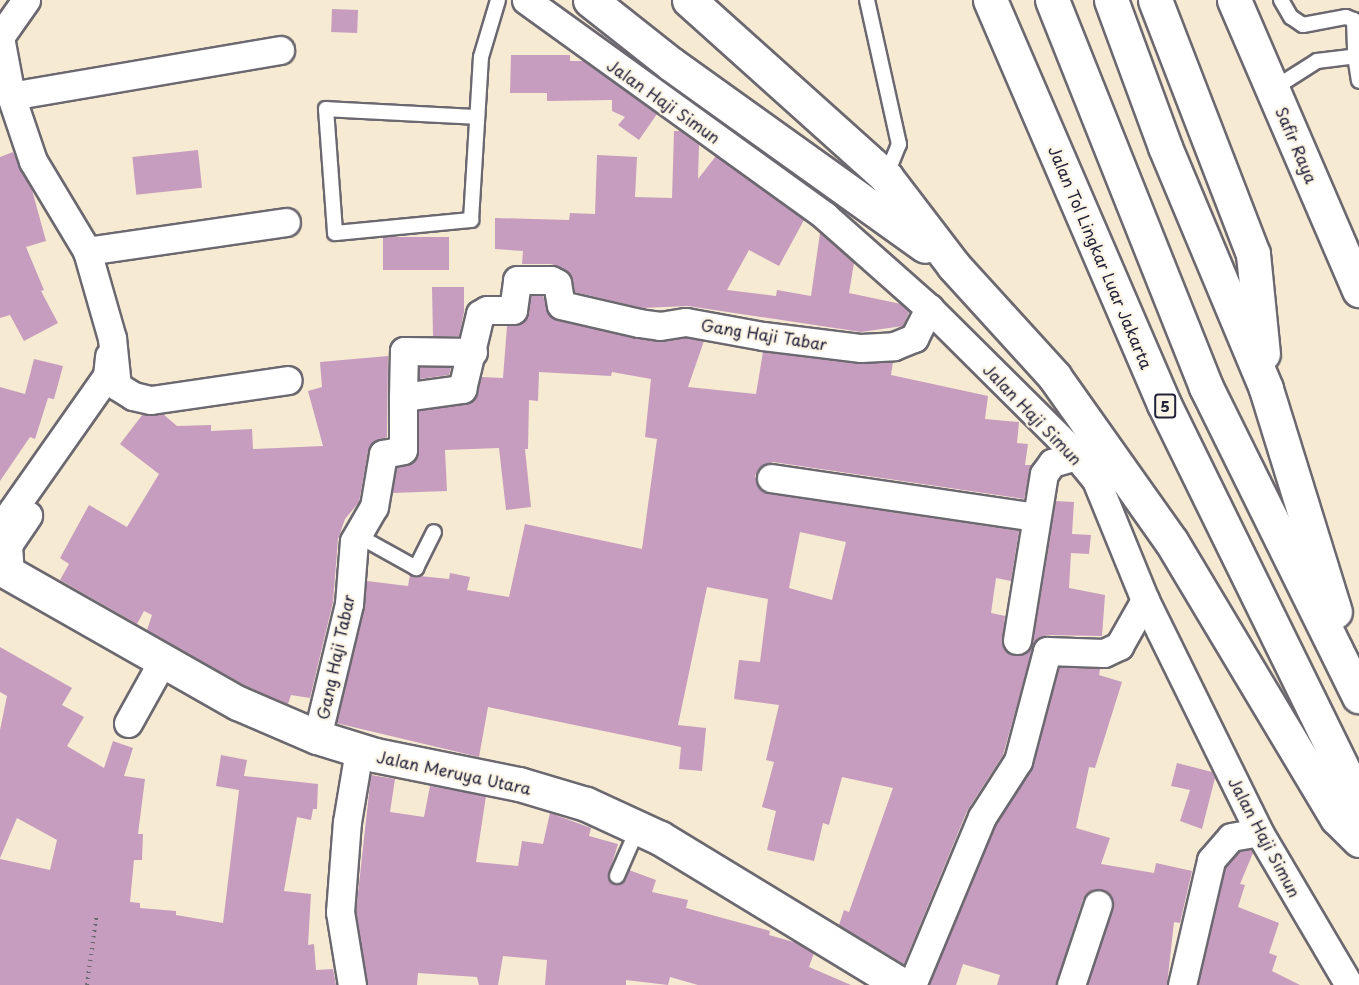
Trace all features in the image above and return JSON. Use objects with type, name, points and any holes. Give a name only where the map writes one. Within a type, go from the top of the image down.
[{"type":"main road","points":[[590,0],[671,64],[954,266]]},
{"type":"main road","points":[[689,0],[886,177],[954,266],[1054,376],[1171,541],[1337,818],[1359,840]]},
{"type":"main road","name":"Jalan Tol Lingkar Luar Jakarta","points":[[990,0],[1164,405],[1359,802]]},
{"type":"main road","points":[[1052,0],[1206,387],[1359,696]]},
{"type":"main road","points":[[1111,0],[1165,147],[1266,389],[1359,687]]},
{"type":"main road","points":[[1155,0],[1252,254],[1266,389]]},
{"type":"main road","name":"Safir Raya","points":[[1234,0],[1359,290]]},
{"type":"main road","name":"Jalan Meruya Utara","points":[[3,558],[163,660],[238,703],[317,737],[359,750],[440,771],[519,784],[586,804],[638,828],[902,985]]},
{"type":"street","points":[[3,558],[107,376],[107,340],[84,258],[33,161],[11,96],[0,37],[26,0]]},
{"type":"street","name":"Jalan Haji Simun","points":[[526,0],[825,216],[929,308],[1076,456],[1096,480],[1145,600],[1259,832],[1349,985]]},
{"type":"street","points":[[11,96],[280,50]]},
{"type":"street","points":[[77,243],[286,222]]},
{"type":"street","points":[[3,558],[117,386],[112,338],[77,243]]},
{"type":"street","name":"Gang Haji Tabar","points":[[403,397],[462,389],[473,352],[480,314],[487,310],[513,310],[515,283],[521,279],[553,281],[561,305],[639,323],[660,326],[686,322],[763,336],[861,348],[894,346],[914,338],[929,308]]},
{"type":"street","points":[[354,541],[374,507],[380,488],[379,452],[403,450],[404,351],[473,352]]},
{"type":"street","points":[[117,386],[133,396],[151,400],[288,380]]},
{"type":"street","points":[[1017,640],[1035,517],[1047,468],[1076,456]]},
{"type":"street","points":[[771,478],[1035,517]]},
{"type":"street","name":"Gang Haji Tabar","points":[[317,737],[349,604],[354,541]]},
{"type":"street","points":[[912,985],[982,817],[1018,761],[1047,651],[1104,653],[1119,646],[1145,600]]},
{"type":"street","points":[[128,723],[163,660]]},
{"type":"street","points":[[352,985],[340,912],[348,822],[359,750]]},
{"type":"street","points":[[1182,985],[1210,860],[1231,837],[1259,832]]},
{"type":"street","points":[[1071,985],[1098,904]]},
{"type":"lane","points":[[477,117],[326,109],[335,233],[471,220],[481,57],[496,0]]},
{"type":"lane","points":[[867,0],[899,144],[886,177]]},
{"type":"lane","points":[[1281,0],[1291,17],[1303,25],[1346,17],[1354,20],[1359,81]]},
{"type":"lane","points":[[1273,89],[1317,61],[1357,56]]},
{"type":"lane","points":[[354,541],[364,539],[416,568],[434,531]]},
{"type":"lane","points":[[617,876],[638,828]]},
{"type":"path","points":[[87,985],[96,918]]},
{"type":"building","points":[[332,9],[358,10],[357,33],[331,32]]},
{"type":"building","points":[[511,55],[570,55],[570,61],[584,61],[657,114],[639,140],[618,125],[625,117],[612,111],[612,100],[547,101],[547,93],[510,93]]},
{"type":"building","points":[[674,131],[680,131],[699,145],[698,179],[716,156],[804,220],[779,266],[749,250],[727,290],[776,296],[777,290],[811,296],[820,233],[854,263],[849,293],[901,304],[909,312],[903,326],[861,332],[688,306],[642,308],[575,292],[570,274],[564,269],[551,264],[522,264],[523,251],[495,249],[495,218],[569,220],[570,213],[595,214],[597,155],[637,157],[635,197],[672,198]]},
{"type":"building","points":[[198,150],[202,188],[136,195],[132,157]]},
{"type":"building","points":[[13,152],[32,190],[46,241],[26,247],[44,290],[41,291],[58,323],[24,341],[10,315],[0,318],[0,157]]},
{"type":"building","points":[[383,237],[449,237],[449,270],[383,270]]},
{"type":"building","points":[[432,287],[464,287],[464,312],[459,336],[433,336]]},
{"type":"building","points":[[531,296],[543,296],[549,315],[557,320],[658,342],[686,338],[704,341],[688,387],[756,394],[763,352],[859,364],[893,362],[891,375],[988,396],[985,419],[1019,422],[1017,443],[1028,444],[1025,465],[1031,465],[1024,499],[773,462],[759,468],[755,476],[761,490],[769,494],[1019,531],[1011,581],[996,578],[991,613],[1005,616],[1002,645],[1014,655],[1023,654],[1033,643],[1056,501],[1074,502],[1072,534],[1091,535],[1089,554],[1071,553],[1069,588],[1105,595],[1102,636],[1047,635],[1035,641],[1003,755],[967,811],[904,964],[839,925],[844,910],[849,912],[893,788],[842,777],[829,825],[823,823],[814,861],[767,850],[776,811],[762,807],[774,762],[766,760],[779,705],[734,699],[739,660],[760,662],[768,599],[707,587],[678,725],[706,728],[702,771],[679,769],[681,747],[488,707],[479,757],[336,723],[364,608],[367,581],[408,586],[410,575],[449,579],[450,573],[470,577],[467,590],[509,597],[525,524],[642,549],[657,439],[645,437],[651,379],[612,372],[611,376],[539,372],[538,401],[529,400],[528,449],[525,449],[531,507],[506,510],[499,448],[445,450],[447,491],[392,493],[397,467],[412,463],[417,456],[419,411],[465,404],[473,400],[481,377],[503,378],[507,326],[526,319]],"holes":[[[800,532],[846,542],[832,600],[789,588]]]},
{"type":"building","points":[[388,356],[387,437],[372,443],[368,451],[359,502],[345,519],[338,539],[333,602],[310,698],[291,695],[288,704],[246,686],[147,630],[152,615],[144,611],[137,624],[60,580],[69,564],[60,558],[89,505],[127,527],[159,474],[120,444],[143,414],[163,414],[177,426],[211,425],[211,431],[252,429],[253,449],[323,446],[308,391],[322,387],[320,362]]},
{"type":"building","points":[[34,359],[63,366],[54,399],[48,398],[35,439],[30,437],[0,481],[0,387],[25,394]]},
{"type":"building","points":[[419,367],[451,367],[449,375],[419,379]]},
{"type":"building","points":[[0,647],[72,688],[62,705],[84,717],[67,746],[104,768],[113,741],[133,748],[124,776],[145,779],[138,834],[143,834],[142,860],[134,860],[130,902],[140,903],[140,908],[176,911],[176,915],[223,923],[239,790],[216,786],[221,755],[247,760],[244,776],[318,784],[317,809],[313,809],[311,820],[297,817],[284,891],[311,894],[308,945],[314,944],[316,970],[333,969],[336,985],[0,985],[0,859],[50,870],[57,840],[17,818],[0,858],[0,730],[7,696],[0,692]]},
{"type":"building","points":[[1059,667],[1100,669],[1099,675],[1122,682],[1095,768],[1089,767],[1076,828],[1110,838],[1101,864],[1154,873],[1156,863],[1192,871],[1180,923],[1174,922],[1167,985],[1088,985],[1113,908],[1110,894],[1095,889],[1083,899],[1056,985],[997,985],[1000,975],[963,964],[956,985],[929,985],[996,824],[1033,765]]},
{"type":"building","points":[[1177,763],[1212,772],[1215,778],[1202,829],[1180,821],[1190,790],[1171,786]]},
{"type":"building","points":[[371,775],[395,779],[390,812],[424,817],[430,786],[486,796],[476,862],[518,866],[522,841],[543,844],[550,813],[591,828],[589,836],[618,844],[608,876],[613,884],[623,883],[629,870],[656,880],[652,892],[688,900],[686,908],[770,931],[769,935],[797,943],[814,953],[809,967],[851,985],[698,985],[670,977],[668,985],[626,980],[626,985],[545,985],[547,960],[503,956],[498,985],[479,985],[477,977],[418,973],[417,985],[367,985],[356,911]]},
{"type":"building","points":[[1251,849],[1253,853],[1240,884],[1245,885],[1238,907],[1279,923],[1269,953],[1277,956],[1272,971],[1300,985],[1198,985],[1225,867],[1239,852]]}]
